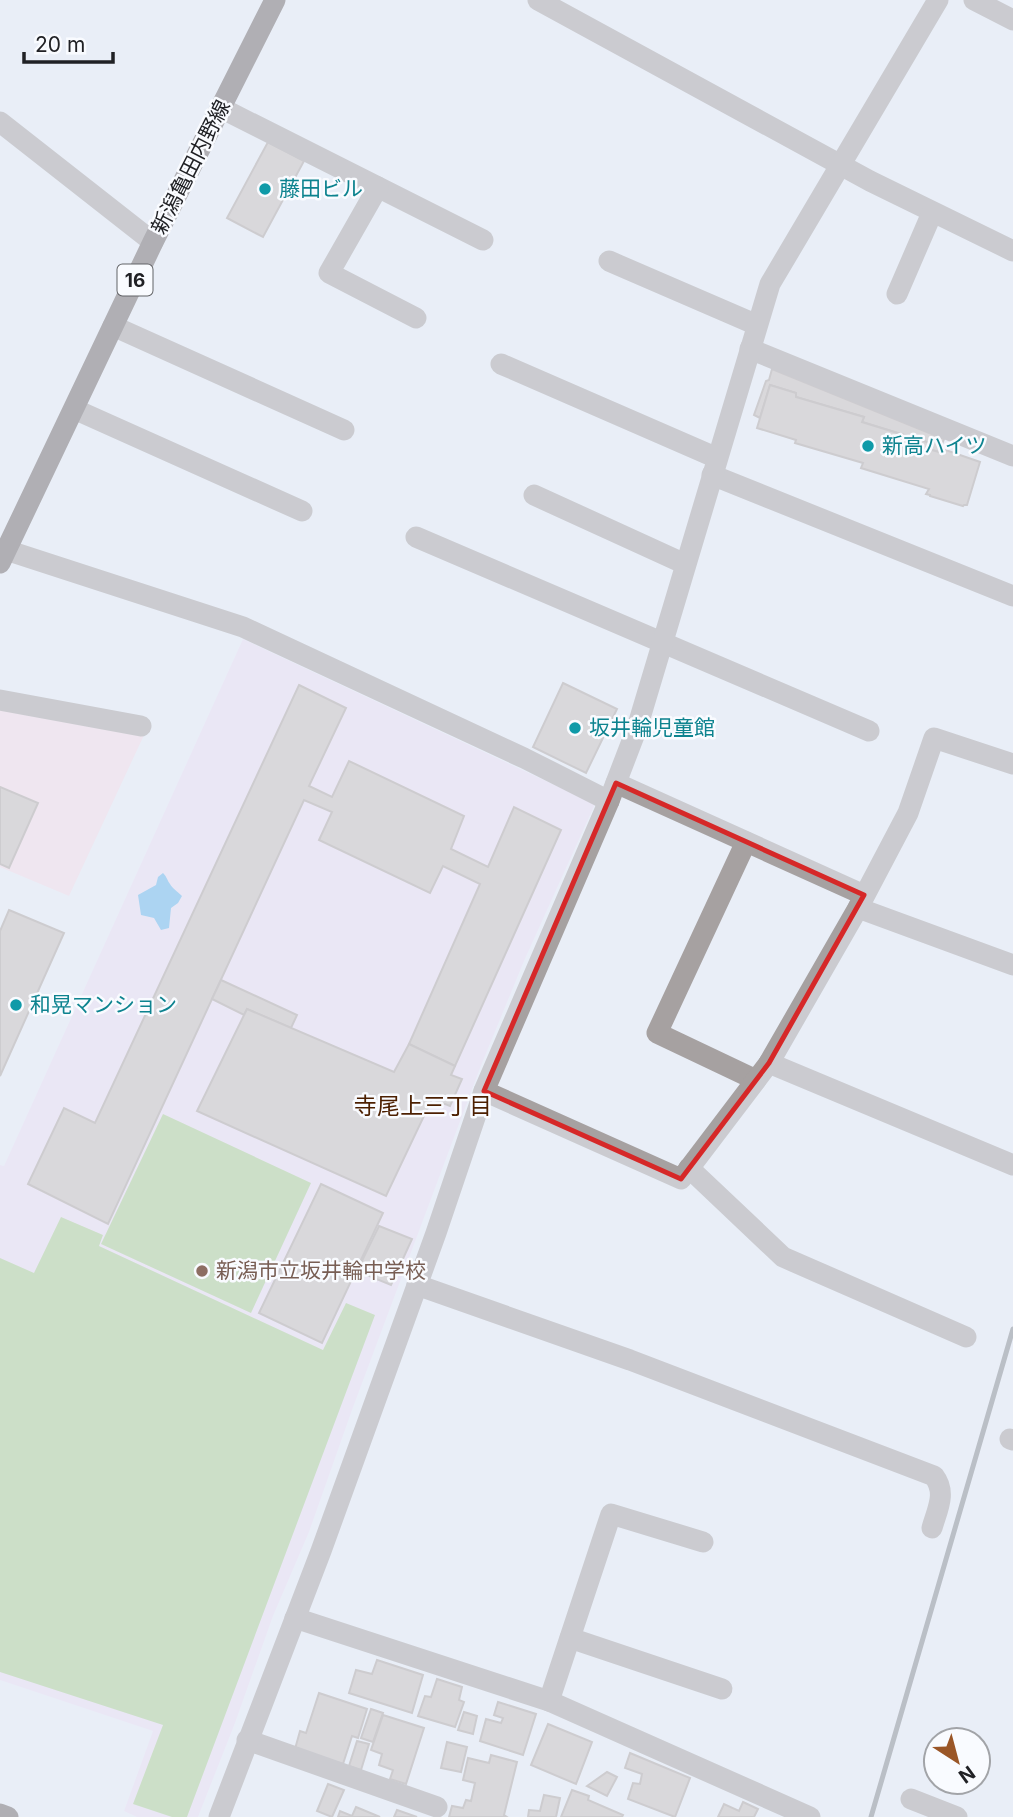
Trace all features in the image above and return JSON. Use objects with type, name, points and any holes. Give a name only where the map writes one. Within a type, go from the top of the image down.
[{"type":"main road","name":"新潟亀田内野線","points":[[3,556],[153,242],[275,0]]},
{"type":"main road","points":[[0,1814],[8,1817]]},
{"type":"street","points":[[538,0],[840,165],[1013,251]]},
{"type":"street","points":[[219,1817],[321,1550],[484,1091],[637,728],[770,284],[938,0]]},
{"type":"street","points":[[974,0],[1013,20]]},
{"type":"street","points":[[221,108],[483,240]]},
{"type":"street","points":[[0,122],[153,242]]},
{"type":"street","points":[[378,187],[329,273],[416,318]]},
{"type":"street","points":[[897,294],[932,213]]},
{"type":"street","points":[[609,261],[757,326]]},
{"type":"street","points":[[113,326],[344,430]]},
{"type":"street","points":[[750,349],[1013,456]]},
{"type":"street","points":[[501,364],[715,467],[1013,596]]},
{"type":"street","points":[[74,409],[302,510]]},
{"type":"street","points":[[534,495],[685,564]]},
{"type":"street","points":[[416,537],[869,731]]},
{"type":"street","points":[[3,556],[243,627],[524,758],[746,842],[861,902],[1013,965]]},
{"type":"street","points":[[0,700],[141,726]]},
{"type":"street","points":[[484,1091],[681,1179],[762,1072],[861,902],[908,813],[934,738],[1013,764]]},
{"type":"street","points":[[746,842],[657,1034],[1013,1165]]},
{"type":"street","points":[[689,1168],[783,1257],[967,1337]]},
{"type":"street","points":[[417,1285],[630,1360],[934,1476],[940,1484],[942,1495],[932,1528]]},
{"type":"street","points":[[549,1701],[611,1514],[703,1542]]},
{"type":"street","points":[[295,1618],[549,1701],[810,1817]]},
{"type":"street","points":[[570,1638],[722,1689]]},
{"type":"street","points":[[247,1740],[437,1807]]},
{"type":"street","points":[[911,1799],[957,1817]]},
{"type":"highlighted area","points":[[616,783],[864,895],[769,1063],[681,1179],[484,1091]]},
{"type":"shaded area","name":"新潟市立坂井輪中学校","points":[[243,639],[595,804],[524,961],[480,1068],[309,1532],[273,1616],[198,1817],[137,1817],[124,1811],[153,1731],[0,1680],[0,1165],[4,1166]]},
{"type":"shaded area","points":[[0,705],[145,733],[69,896],[0,867]]},
{"type":"green space","points":[[163,1114],[311,1183],[251,1313],[101,1244]]},
{"type":"green space","points":[[61,1217],[103,1235],[99,1246],[323,1350],[346,1303],[375,1315],[187,1817],[172,1817],[133,1804],[163,1725],[0,1672],[0,1258],[34,1273]]},
{"type":"water","points":[[163,873],[182,896],[171,908],[169,928],[161,930],[154,918],[141,915],[138,895],[156,885],[158,877]]},
{"type":"building","name":"藤田ビル","points":[[268,142],[304,161],[263,237],[227,218]]},
{"type":"building","points":[[772,369],[944,439],[939,452],[928,449],[930,443],[862,422],[864,417],[796,397],[796,393],[770,385],[760,418],[754,415]]},
{"type":"building","name":"新高ハイツ","points":[[770,385],[796,393],[796,397],[864,417],[862,422],[930,443],[928,449],[939,452],[940,448],[980,462],[967,505],[930,496],[926,494],[929,489],[861,468],[863,463],[795,443],[796,440],[757,428]]},
{"type":"building","name":"坂井輪児童館","points":[[563,683],[617,709],[586,773],[533,747]]},
{"type":"building","points":[[299,685],[346,708],[309,786],[332,797],[349,761],[464,816],[451,849],[488,867],[514,807],[561,830],[455,1066],[409,1044],[480,884],[443,866],[430,893],[319,840],[332,812],[304,800],[108,1224],[28,1184],[64,1108],[95,1123]]},
{"type":"building","points":[[0,787],[38,803],[9,868],[0,864]]},
{"type":"building","name":"和晃マンション","points":[[9,910],[64,933],[0,1076],[0,931]]},
{"type":"building","points":[[221,980],[297,1015],[291,1028],[247,1009],[244,1015],[212,999]]},
{"type":"building","points":[[247,1009],[394,1072],[409,1044],[455,1066],[451,1075],[462,1079],[450,1106],[432,1099],[386,1196],[197,1111]]},
{"type":"building","points":[[321,1184],[383,1213],[322,1343],[259,1313]]},
{"type":"building","points":[[379,1226],[412,1239],[391,1285],[357,1271]]},
{"type":"building","points":[[377,1660],[423,1675],[412,1713],[349,1693],[356,1670],[372,1674]]},
{"type":"building","points":[[437,1679],[462,1687],[459,1700],[464,1702],[455,1727],[418,1716],[425,1696],[431,1697]]},
{"type":"building","points":[[319,1693],[367,1709],[358,1738],[352,1736],[343,1764],[295,1749],[300,1731],[306,1733]]},
{"type":"building","points":[[498,1702],[536,1714],[523,1755],[480,1741],[486,1719],[501,1723],[503,1718],[494,1715]]},
{"type":"building","points":[[371,1709],[383,1713],[373,1742],[361,1738]]},
{"type":"building","points":[[464,1712],[477,1716],[473,1734],[458,1730]]},
{"type":"building","points":[[383,1715],[424,1728],[406,1784],[390,1779],[393,1770],[379,1765],[382,1754],[371,1750]]},
{"type":"building","points":[[548,1724],[592,1742],[576,1784],[531,1765]]},
{"type":"building","points":[[357,1741],[369,1744],[361,1770],[349,1766]]},
{"type":"building","points":[[447,1742],[467,1747],[461,1772],[441,1768]]},
{"type":"building","points":[[630,1753],[690,1778],[675,1817],[628,1799],[633,1783],[640,1784],[642,1774],[625,1768]]},
{"type":"building","points":[[491,1755],[517,1762],[504,1815],[507,1817],[449,1817],[452,1806],[463,1808],[466,1800],[471,1801],[475,1783],[463,1780],[468,1758],[489,1763]]},
{"type":"building","points":[[607,1772],[617,1777],[607,1796],[587,1786]]},
{"type":"building","points":[[328,1784],[344,1790],[332,1817],[317,1811]]},
{"type":"building","points":[[572,1790],[589,1796],[588,1800],[623,1815],[622,1817],[561,1817]]},
{"type":"building","points":[[544,1795],[560,1798],[556,1817],[528,1817],[529,1810],[540,1811]]},
{"type":"building","points":[[743,1802],[758,1809],[754,1817],[718,1817],[724,1804],[739,1811]]},
{"type":"building","points":[[356,1807],[380,1817],[338,1817],[340,1811],[352,1816]]},
{"type":"building","points":[[397,1810],[417,1817],[394,1817]]},
{"type":"railway","points":[[871,1817],[1013,1329]]},
{"type":"place","name":"藤田ビル","points":[[265,189]]},
{"type":"place","name":"新高ハイツ","points":[[868,446]]},
{"type":"place","name":"坂井輪児童館","points":[[575,728]]},
{"type":"place","name":"和晃マンション","points":[[16,1005]]},
{"type":"place","name":"新潟市立坂井輪中学校","points":[[202,1271]]},
{"type":"district","name":"寺尾上三丁目","points":[[423,1106]]}]
